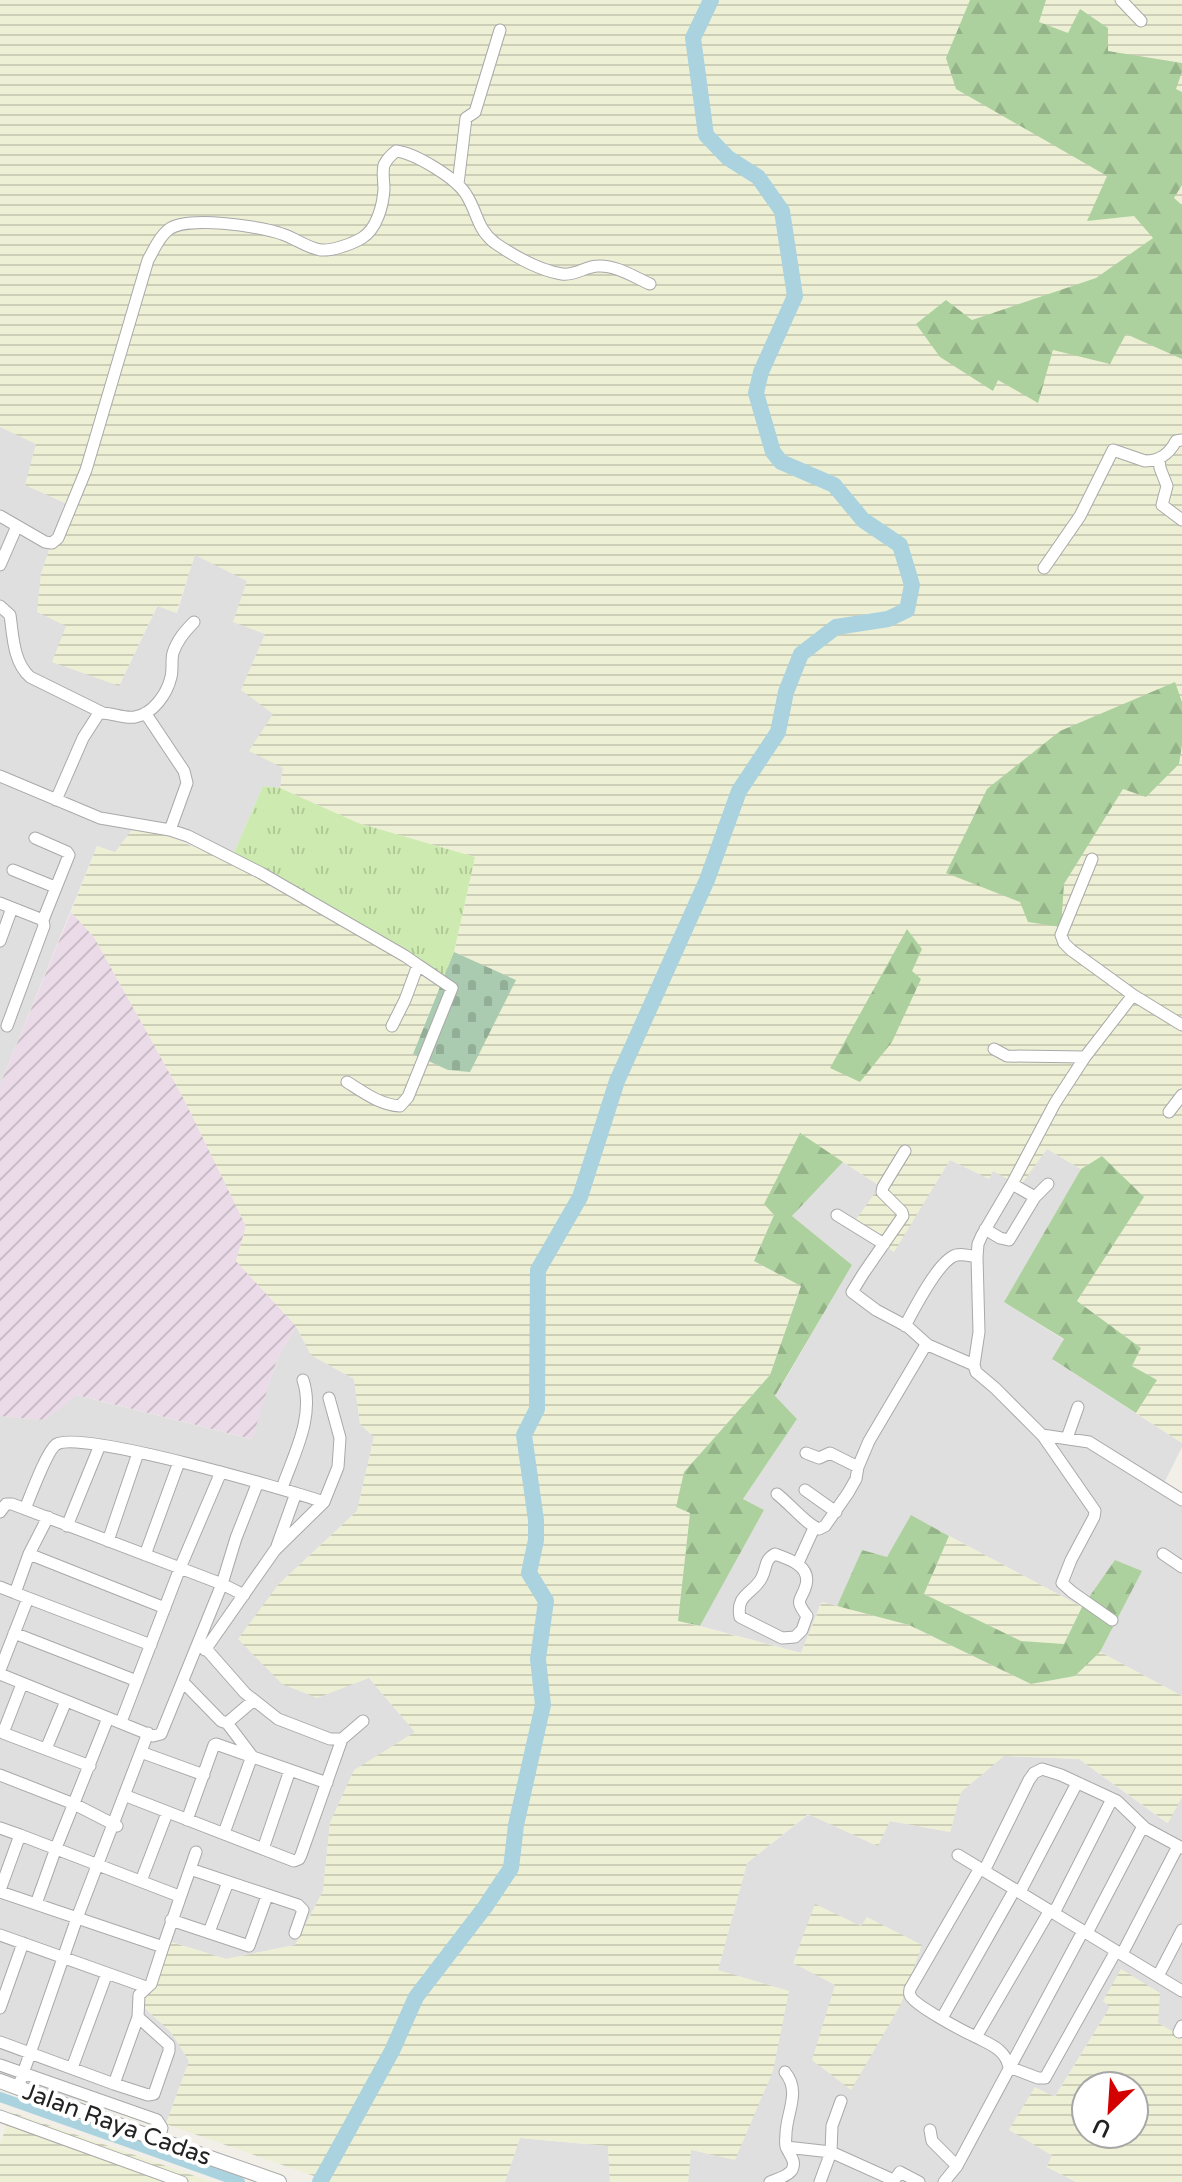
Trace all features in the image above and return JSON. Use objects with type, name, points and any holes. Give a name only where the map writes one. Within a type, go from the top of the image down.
[{"type":"street","points":[[1121,0],[1141,21]]},
{"type":"street","points":[[458,184],[466,118],[475,112],[500,30]]},
{"type":"street","points":[[0,516],[45,542],[52,543],[58,538],[86,470],[148,260],[158,240],[176,225],[248,226],[282,234],[324,250],[360,239],[368,233],[383,201],[385,163],[396,151],[401,151],[458,184],[469,198],[483,233],[521,259],[561,274],[597,266],[617,268],[650,284]]},
{"type":"street","points":[[1044,568],[1080,516],[1113,450],[1145,461],[1159,459],[1171,450],[1176,441],[1182,440]]},
{"type":"street","points":[[1159,459],[1167,486],[1162,505],[1182,520]]},
{"type":"street","points":[[0,565],[17,526]]},
{"type":"street","points":[[0,606],[10,615],[17,656],[24,672],[103,713],[128,718],[146,714],[157,704],[168,686],[180,637],[194,622]]},
{"type":"street","points":[[56,800],[83,738],[94,718],[103,713]]},
{"type":"street","points":[[146,714],[184,771],[187,783],[170,830]]},
{"type":"street","points":[[0,776],[100,818],[188,836],[261,873],[452,988],[408,1097],[400,1106],[374,1099],[347,1082]]},
{"type":"street","points":[[7,1026],[42,936],[43,920],[69,854],[35,838]]},
{"type":"street","points":[[1092,859],[1061,935],[1064,943],[1133,995],[1182,1025]]},
{"type":"street","points":[[13,870],[55,887]]},
{"type":"street","points":[[0,903],[43,920]]},
{"type":"street","points":[[0,941],[12,908]]},
{"type":"street","points":[[392,1026],[418,965]]},
{"type":"street","points":[[1112,1620],[1062,1583],[1095,1511],[1042,1435],[976,1372],[974,1365],[979,1332],[977,1257],[978,1244],[985,1229],[1055,1103],[1085,1057],[1133,995]]},
{"type":"street","points":[[994,1049],[1007,1056],[1085,1057]]},
{"type":"street","points":[[1169,1112],[1182,1095]]},
{"type":"street","points":[[905,1151],[883,1187],[883,1196],[903,1216],[852,1292],[905,1326],[928,1345],[974,1365]]},
{"type":"street","points":[[1012,1184],[1035,1197]]},
{"type":"street","points":[[985,1229],[1009,1240],[1035,1197],[1048,1184]]},
{"type":"street","points":[[837,1215],[884,1244]]},
{"type":"street","points":[[905,1326],[949,1258],[960,1254],[977,1257]]},
{"type":"street","points":[[777,1494],[814,1528],[825,1526],[856,1479],[869,1441],[912,1366],[928,1345]]},
{"type":"street","points":[[282,1488],[307,1411],[308,1395],[303,1380]]},
{"type":"street","points":[[202,1645],[244,1595],[275,1550],[324,1502],[338,1467],[340,1438],[329,1398]]},
{"type":"street","points":[[1067,1438],[1078,1407]]},
{"type":"street","points":[[1042,1435],[1089,1442],[1182,1500]]},
{"type":"street","points":[[25,1509],[52,1447],[63,1442],[100,1445],[179,1462],[324,1502]]},
{"type":"street","points":[[67,1526],[100,1445]]},
{"type":"street","points":[[108,1541],[138,1453]]},
{"type":"street","points":[[806,1453],[819,1458],[830,1453],[858,1467]]},
{"type":"street","points":[[145,1555],[179,1462]]},
{"type":"street","points":[[121,1722],[180,1568],[221,1472]]},
{"type":"street","points":[[28,1598],[0,1672],[22,1684],[108,1718],[150,1734],[161,1734],[202,1645],[236,1538],[258,1482]]},
{"type":"street","points":[[805,1490],[836,1512]]},
{"type":"street","points":[[275,1550],[296,1493]]},
{"type":"street","points":[[0,1512],[6,1504],[25,1509],[244,1595]]},
{"type":"street","points":[[15,1593],[29,1554],[48,1517]]},
{"type":"street","points":[[798,1563],[814,1528]]},
{"type":"street","points":[[29,1554],[165,1608]]},
{"type":"street","points":[[775,1554],[798,1563],[805,1573],[806,1584],[799,1596],[800,1607],[807,1616],[802,1630],[795,1637],[782,1638],[740,1617],[738,1610],[742,1599],[757,1585],[769,1557],[775,1554]]},
{"type":"street","points":[[1163,1554],[1182,1567]]},
{"type":"street","points":[[0,1587],[151,1645]]},
{"type":"street","points":[[14,1633],[137,1681]]},
{"type":"street","points":[[202,1645],[254,1700],[278,1719],[315,1735],[342,1739]]},
{"type":"street","points":[[183,1682],[221,1721],[227,1723],[252,1756]]},
{"type":"street","points":[[22,1684],[1,1735],[90,1766]]},
{"type":"street","points":[[227,1723],[254,1700]]},
{"type":"street","points":[[46,1749],[66,1701]]},
{"type":"street","points":[[36,1904],[108,1718]]},
{"type":"street","points":[[129,1797],[294,1861],[299,1859],[342,1739],[363,1721]]},
{"type":"street","points":[[115,1825],[146,1754],[150,1734]]},
{"type":"street","points":[[0,2065],[23,2081],[79,1919],[150,1734]]},
{"type":"street","points":[[187,1820],[216,1744],[327,1783]]},
{"type":"street","points":[[146,1754],[204,1775]]},
{"type":"street","points":[[224,1833],[252,1756]]},
{"type":"street","points":[[1042,1769],[1112,1799],[1143,1826],[1180,1847],[1045,2078],[1029,2076],[1009,2067],[1001,2050],[916,2003],[910,1989],[982,1870],[1034,1773],[1042,1769]]},
{"type":"street","points":[[263,1849],[290,1770]]},
{"type":"street","points":[[0,1775],[74,1804],[115,1825]]},
{"type":"street","points":[[942,2018],[1077,1783]]},
{"type":"street","points":[[976,2037],[1052,1912],[1112,1799]]},
{"type":"street","points":[[141,1881],[167,1813]]},
{"type":"street","points":[[944,2182],[957,2166],[1143,1826]]},
{"type":"street","points":[[0,1828],[179,1896]]},
{"type":"street","points":[[20,1835],[0,1891],[163,1947]]},
{"type":"street","points":[[114,2084],[138,2017],[139,1995],[151,1984],[196,1852]]},
{"type":"street","points":[[958,1855],[1182,1991]]},
{"type":"street","points":[[190,1869],[302,1907],[295,1933]]},
{"type":"street","points":[[209,1932],[228,1882]]},
{"type":"street","points":[[171,1920],[249,1946],[267,1896]]},
{"type":"street","points":[[1158,1976],[1182,1930]]},
{"type":"street","points":[[0,1935],[146,1987]]},
{"type":"street","points":[[0,2008],[23,1943]]},
{"type":"street","points":[[72,2068],[107,1973]]},
{"type":"street","points":[[0,2042],[114,2084],[148,2095],[154,2094],[169,2045],[138,2017]]},
{"type":"street","points":[[770,2182],[791,2172],[794,2161],[786,2147],[786,2130],[794,2085],[785,2072]]},
{"type":"street","name":"Jalan Raya Cadas","points":[[0,2081],[23,2081],[159,2140],[279,2182]]},
{"type":"street","points":[[820,2182],[831,2152],[832,2126],[841,2101]]},
{"type":"street","points":[[0,2116],[182,2182]]},
{"type":"street","points":[[930,2130],[932,2141],[957,2166]]},
{"type":"street","points":[[786,2147],[831,2152],[891,2179],[902,2172],[919,2182]]},
{"type":"shaded area","points":[[0,427],[37,444],[26,485],[65,503],[41,574],[38,611],[66,626],[119,686],[158,605],[177,613],[195,554],[248,581],[265,633],[273,714],[283,768],[280,788],[263,786],[230,862],[174,837],[115,853],[97,846],[0,1085]]},
{"type":"shaded area","points":[[71,912],[94,937],[184,1099],[246,1226],[236,1261],[296,1326],[277,1359],[252,1439],[77,1395],[44,1420],[0,1416],[0,1085]]},
{"type":"shaded area","points":[[1047,1149],[1081,1169],[1004,1302],[1064,1340],[1053,1360],[1182,1443],[1164,1483],[1182,1494],[1182,1696],[1100,1652],[1141,1571],[1115,1560],[1082,1607],[912,1516],[887,1557],[862,1551],[837,1606],[821,1603],[801,1653],[700,1626],[764,1510],[743,1499],[797,1419],[775,1397],[852,1265],[792,1216],[843,1162],[880,1186],[950,1160],[988,1178],[992,1171]]},
{"type":"shaded area","points":[[296,1326],[311,1355],[354,1379],[360,1424],[374,1437],[357,1511],[278,1585],[369,1678],[415,1732],[354,1771],[330,1823],[323,1891],[295,1945],[226,1959],[162,1939],[139,2003],[171,2032],[189,2061],[166,2124],[0,2079],[0,1416],[44,1420],[76,1395],[251,1439],[277,1359]]},
{"type":"shaded area","points":[[1003,1756],[1079,1759],[1167,1823],[1182,1797],[1182,2037],[1158,2023],[1110,2007],[1054,2098],[1009,2129],[1053,2156],[1047,2167],[1076,2182],[688,2182],[718,1970],[747,1863],[809,1814],[877,1846],[890,1821],[950,1832],[961,1792]]},
{"type":"shaded area","points":[[520,2138],[608,2146],[610,2182],[505,2182]]},
{"type":"green space","points":[[0,0],[1182,0],[1182,1443],[1136,1413],[1157,1380],[1132,1366],[1141,1348],[1077,1301],[1143,1197],[1102,1156],[1081,1169],[1047,1149],[1020,1186],[993,1171],[989,1179],[950,1160],[894,1252],[852,1225],[880,1186],[800,1134],[774,1214],[754,1261],[801,1285],[770,1375],[684,1472],[690,1513],[678,1621],[801,1653],[822,1602],[909,1625],[1031,1684],[1075,1676],[1100,1652],[1182,1696],[1182,1797],[1168,1823],[1079,1759],[1004,1756],[961,1792],[950,1832],[890,1821],[878,1846],[808,1814],[747,1863],[718,1970],[789,1991],[773,2071],[735,2160],[691,2150],[688,2182],[610,2182],[608,2146],[520,2138],[505,2182],[331,2182],[166,2124],[189,2061],[171,2032],[139,2003],[161,1939],[226,1959],[295,1945],[323,1891],[330,1823],[354,1770],[415,1732],[369,1678],[317,1698],[282,1684],[238,1639],[278,1585],[357,1511],[374,1437],[360,1424],[354,1379],[311,1355],[296,1326],[236,1261],[246,1226],[184,1099],[94,937],[71,912],[97,846],[115,852],[137,823],[230,862],[333,920],[445,975],[413,1054],[516,980],[454,952],[475,857],[358,823],[280,788],[283,768],[249,751],[273,714],[241,690],[265,634],[233,622],[247,581],[195,555],[176,613],[157,606],[119,686],[52,662],[66,626],[37,612],[41,574],[65,503],[25,485],[36,444],[0,427]]},
{"type":"green space","points":[[970,0],[1046,0],[1039,22],[1068,33],[1080,9],[1108,28],[1108,51],[1182,63],[1176,89],[1182,92],[1182,185],[1174,198],[1182,205],[1182,359],[1126,334],[1110,364],[1053,350],[1038,403],[998,380],[993,391],[940,357],[916,324],[946,300],[972,320],[1096,278],[1153,238],[1134,216],[1087,221],[1107,176],[956,89],[946,58]]},
{"type":"green space","points":[[1175,682],[1182,702],[1179,764],[1146,797],[1123,789],[1064,884],[1061,927],[1028,922],[1020,902],[946,873],[987,789],[1060,731]]},
{"type":"green space","points":[[263,786],[280,788],[358,823],[475,857],[454,952],[445,975],[333,920],[230,862]]},
{"type":"green space","points":[[907,929],[922,949],[912,971],[921,979],[892,1042],[860,1082],[830,1068]]},
{"type":"green space","points":[[454,952],[516,980],[470,1072],[448,1070],[413,1054]]},
{"type":"green space","points":[[800,1133],[843,1162],[792,1216],[852,1265],[775,1396],[797,1419],[743,1499],[764,1510],[700,1626],[678,1621],[690,1513],[676,1507],[684,1472],[770,1375],[801,1286],[754,1261],[774,1215],[764,1204]]},
{"type":"green space","points":[[1102,1156],[1144,1197],[1077,1301],[1141,1348],[1132,1366],[1157,1380],[1136,1413],[1052,1359],[1064,1339],[1004,1302],[1081,1169]]},
{"type":"green space","points":[[911,1515],[949,1536],[924,1594],[1021,1641],[1064,1644],[1082,1607],[1115,1560],[1142,1571],[1100,1652],[1075,1676],[1031,1684],[909,1625],[837,1606],[862,1550],[887,1557]]},
{"type":"green space","points":[[949,1536],[1082,1607],[1064,1644],[1021,1641],[924,1594]]},
{"type":"green space","points":[[815,1904],[861,1926],[867,1917],[922,1945],[901,2004],[851,2090],[812,2060],[835,1985],[793,1963]]},
{"type":"green space","points":[[1121,1969],[1160,1993],[1158,2023],[1182,2037],[1182,2182],[1076,2182],[1047,2167],[1052,2155],[1009,2130],[1035,2087],[1055,2097],[1070,2072],[1070,2150],[1150,2150],[1150,2070],[1072,2070],[1110,2007],[1103,2001]]},
{"type":"green space","points":[[11,2112],[212,2182],[0,2182],[0,2145]]},
{"type":"waterway","points":[[320,2182],[392,2051],[416,1997],[511,1868],[516,1825],[543,1705],[538,1659],[546,1601],[529,1573],[536,1540],[536,1520],[524,1435],[537,1409],[538,1270],[580,1197],[617,1081],[707,880],[739,791],[778,732],[786,692],[801,654],[836,627],[888,619],[907,610],[912,585],[900,545],[863,520],[834,485],[781,462],[773,452],[756,393],[761,372],[795,296],[782,211],[758,177],[728,158],[706,135],[693,38],[711,0]]},
{"type":"waterway","points":[[0,2097],[240,2182]]}]
